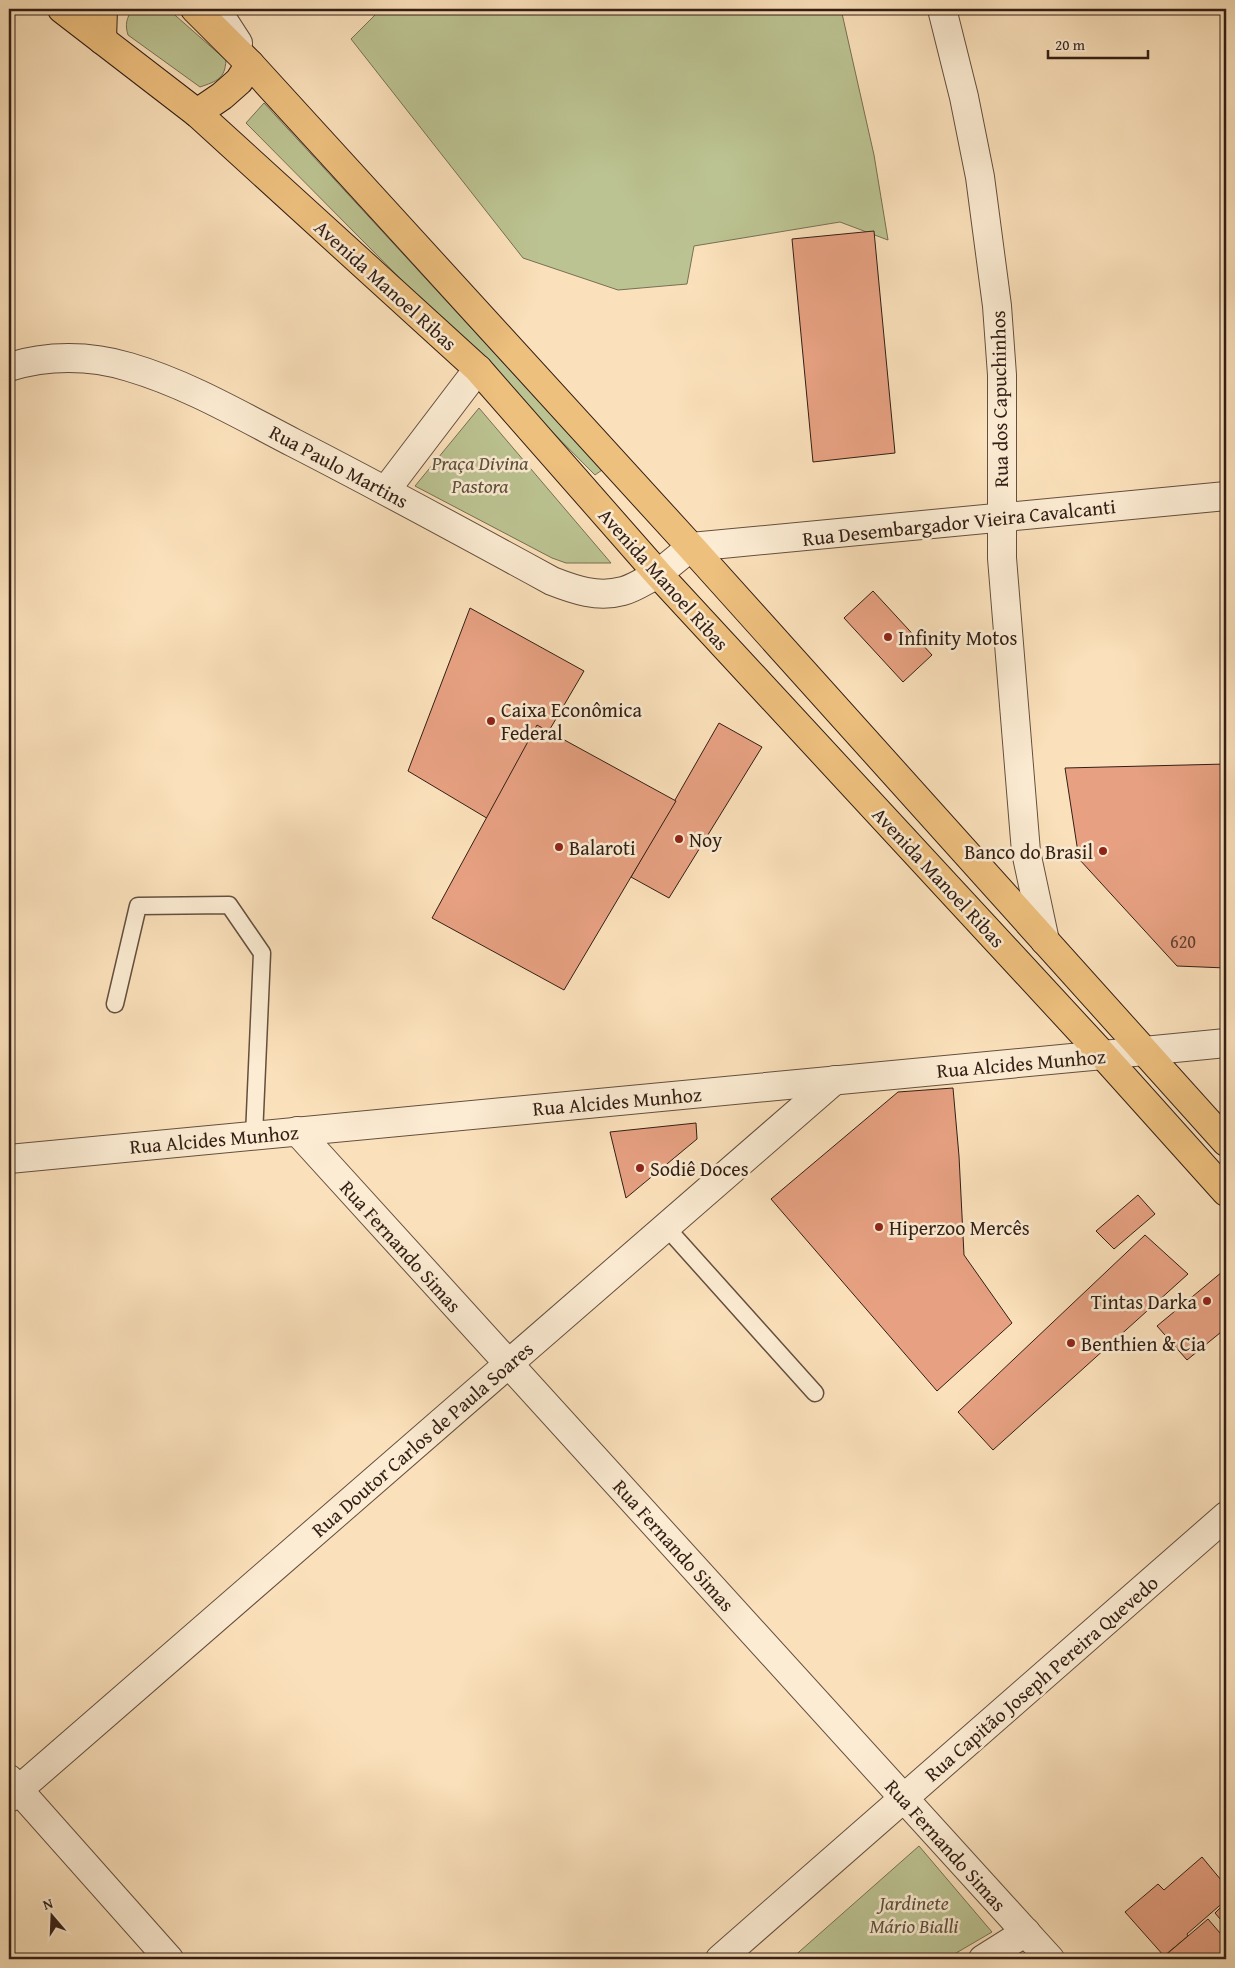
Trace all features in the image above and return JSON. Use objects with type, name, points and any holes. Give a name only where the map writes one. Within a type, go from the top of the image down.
[{"type":"main road","name":"Avenida Manoel Ribas","points":[[62,9],[197,113],[478,369],[658,574],[1103,1055],[1226,1192]]},
{"type":"main road","points":[[102,40],[103,9]]},
{"type":"main road","name":"Avenida Manoel Ribas","points":[[195,9],[250,64],[691,547],[1226,1142]]},
{"type":"main road","points":[[197,113],[222,96],[239,81],[250,64]]},
{"type":"street","points":[[216,9],[250,64]]},
{"type":"street","name":"Rua dos Capuchinhos","points":[[942,9],[964,97],[980,177],[997,306],[1002,375],[1002,558],[1026,852],[1044,941]]},
{"type":"street","name":"Rua Paulo Martins","points":[[9,367],[52,358],[88,358],[128,366],[174,383],[218,403],[386,490],[552,581],[572,589],[596,594],[624,591],[658,574],[691,547]]},
{"type":"street","points":[[386,490],[478,369]]},
{"type":"street","name":"Rua Desembargador Vieira Cavalcanti","points":[[691,547],[1226,496]]},
{"type":"street","name":"Rua Alcides Munhoz","points":[[9,1159],[1226,1043]]},
{"type":"street","name":"Rua Doutor Carlos de Paula Soares","points":[[12,1789],[508,1364],[835,1080]]},
{"type":"street","name":"Rua Fernando Simas","points":[[297,1131],[1050,1959]]},
{"type":"street","name":"Rua Capitão Joseph Pereira Quevedo","points":[[720,1959],[1226,1516]]},
{"type":"street","points":[[12,1789],[169,1959]]},
{"type":"street","points":[[983,1959],[1026,1932]]},
{"type":"lane","points":[[114,1004],[138,906],[229,904],[262,953],[254,1136]]},
{"type":"lane","points":[[666,1227],[815,1393]]},
{"type":"green space","points":[[133,9],[168,9],[226,60],[222,75],[215,81],[200,87],[128,35],[127,22]]},
{"type":"green space","points":[[381,9],[841,9],[874,155],[888,240],[840,222],[694,246],[687,284],[618,290],[523,258],[351,39]]},
{"type":"green space","points":[[264,103],[602,470],[595,475],[246,123]]},
{"type":"green space","name":"Praça Divina Pastora","points":[[479,408],[611,563],[566,563],[552,558],[415,486]]},
{"type":"green space","name":"Jardinete Mário Bialli","points":[[919,1846],[992,1932],[943,1959],[791,1959]]},
{"type":"building","points":[[874,231],[895,453],[813,462],[792,239]]},
{"type":"building","name":"Infinity Motos","points":[[873,591],[932,655],[903,682],[844,618]]},
{"type":"building","name":"Caixa Econômica Federal","points":[[470,608],[584,671],[495,823],[408,771]]},
{"type":"building","name":"Noy","points":[[719,723],[762,747],[669,898],[631,877]]},
{"type":"building","name":"Balaroti","points":[[537,725],[676,801],[564,990],[432,918]]},
{"type":"building","points":[[1226,764],[1226,968],[1177,966],[1079,859],[1065,768]]},
{"type":"building","name":"Hiperzoo Mercês","points":[[953,1088],[959,1156],[964,1255],[1012,1323],[937,1391],[771,1199],[898,1092]]},
{"type":"building","name":"Sodiê Doces","points":[[696,1123],[697,1139],[626,1198],[610,1132]]},
{"type":"building","points":[[1138,1195],[1155,1214],[1114,1249],[1096,1231]]},
{"type":"building","name":"Benthien & Cia","points":[[1145,1235],[1188,1274],[993,1450],[958,1412]]},
{"type":"building","name":"Tintas Darka","points":[[1222,1272],[1226,1276],[1226,1328],[1187,1360],[1157,1326]]},
{"type":"building","points":[[1202,1857],[1226,1886],[1226,1900],[1164,1956],[1125,1912],[1158,1884],[1164,1890]]},
{"type":"building","points":[[1226,1902],[1226,1926],[1215,1913]]},
{"type":"building","points":[[1208,1919],[1226,1940],[1226,1959],[1161,1959]]},
{"type":"place","name":"Infinity Motos","points":[[888,637]]},
{"type":"place","name":"Caixa Econômica Federal","points":[[491,721]]},
{"type":"place","name":"Noy","points":[[679,839]]},
{"type":"place","name":"Balaroti","points":[[559,847]]},
{"type":"place","name":"Banco do Brasil","points":[[1103,851]]},
{"type":"place","name":"Sodiê Doces","points":[[640,1168]]},
{"type":"place","name":"Hiperzoo Mercês","points":[[879,1227]]},
{"type":"place","name":"Tintas Darka","points":[[1207,1301]]},
{"type":"place","name":"Benthien & Cia","points":[[1071,1343]]}]
